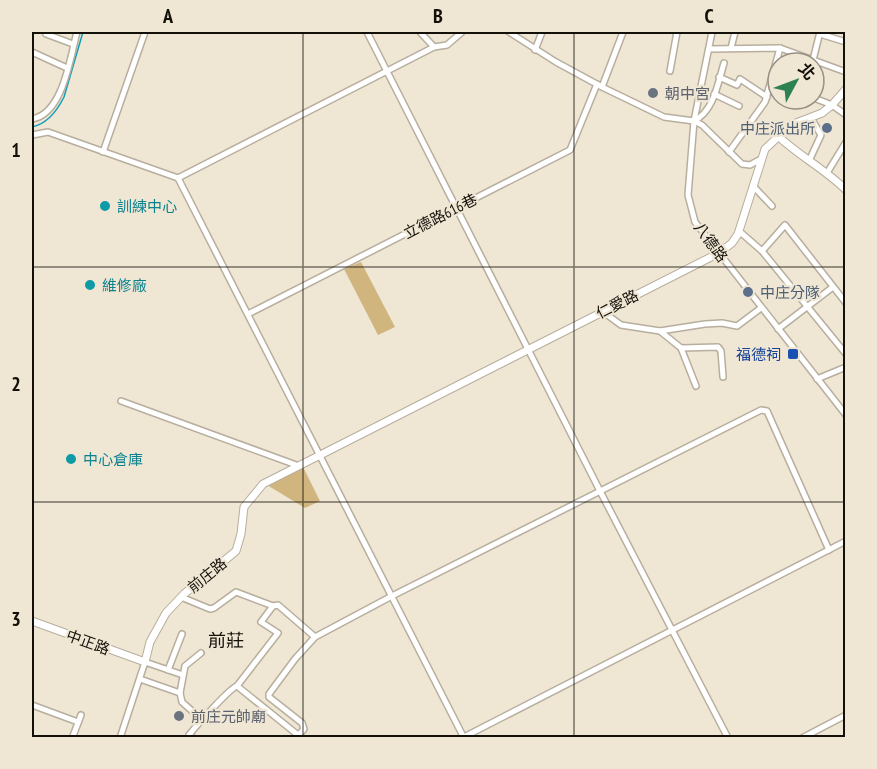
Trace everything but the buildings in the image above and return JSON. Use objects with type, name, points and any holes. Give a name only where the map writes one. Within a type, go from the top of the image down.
[{"type":"street","points":[[32,120],[39,118],[57,101],[76,32]]},
{"type":"street","points":[[103,152],[144,32]]},
{"type":"street","points":[[367,32],[728,738]]},
{"type":"street","points":[[420,32],[434,47]]},
{"type":"street","points":[[178,178],[434,47],[447,45],[462,32]]},
{"type":"street","points":[[509,32],[535,50],[599,86],[664,117],[694,121],[702,125],[742,164],[750,165],[761,159]]},
{"type":"street","points":[[535,50],[542,32]]},
{"type":"street","name":"立德路616巷","points":[[248,315],[570,150],[623,32]]},
{"type":"street","points":[[669,71],[677,32]]},
{"type":"street","name":"八德路","points":[[712,32],[694,121],[687,195],[695,222],[846,415]]},
{"type":"street","points":[[731,48],[735,32]]},
{"type":"street","points":[[815,51],[820,32],[846,42]]},
{"type":"street","points":[[46,34],[73,44]]},
{"type":"street","points":[[709,49],[780,48],[788,51]]},
{"type":"street","points":[[32,52],[67,68]]},
{"type":"street","points":[[694,121],[702,117],[710,105],[724,63]]},
{"type":"street","points":[[826,65],[846,72]]},
{"type":"street","points":[[719,77],[737,85],[740,79],[766,96]]},
{"type":"street","name":"仁愛路","points":[[319,455],[719,253],[732,243],[739,231],[765,149],[791,125],[822,113],[846,89]]},
{"type":"street","points":[[714,94],[739,106]]},
{"type":"street","points":[[729,152],[766,100]]},
{"type":"street","points":[[826,103],[846,115]]},
{"type":"street","points":[[809,161],[821,135],[811,118]]},
{"type":"street","points":[[32,135],[48,132],[178,178],[463,737],[846,541]]},
{"type":"street","points":[[778,136],[846,190]]},
{"type":"street","points":[[827,173],[846,142]]},
{"type":"street","points":[[753,186],[772,206]]},
{"type":"street","points":[[762,250],[785,225],[846,303]]},
{"type":"street","points":[[739,231],[762,250],[845,353]]},
{"type":"street","points":[[778,329],[833,287]]},
{"type":"street","points":[[602,311],[621,325],[660,331],[705,324],[722,323],[737,326],[761,308]]},
{"type":"street","points":[[660,331],[681,348],[696,386]]},
{"type":"street","points":[[681,348],[718,347],[723,377]]},
{"type":"street","points":[[818,379],[846,367]]},
{"type":"street","points":[[121,401],[299,466]]},
{"type":"street","points":[[237,686],[297,736],[304,729],[302,723],[268,694],[315,637],[765,409],[829,550]]},
{"type":"street","name":"前庄路","points":[[120,738],[150,642],[158,626],[181,597],[237,552],[244,507],[256,491],[268,481],[319,455]]},
{"type":"street","name":"前庄路","points":[[181,597],[210,609],[236,592],[273,606],[278,605],[315,637]]},
{"type":"street","points":[[191,736],[201,720],[234,686],[237,686],[278,633],[261,622],[273,606]]},
{"type":"street","name":"中正路","points":[[32,621],[145,662]]},
{"type":"street","points":[[168,670],[182,634]]},
{"type":"street","points":[[201,653],[187,663],[180,693],[182,702],[201,720]]},
{"type":"street","points":[[145,662],[183,675]]},
{"type":"street","points":[[140,679],[180,693]]},
{"type":"street","points":[[32,705],[78,722]]},
{"type":"street","points":[[75,738],[73,736],[81,715]]},
{"type":"street","points":[[802,738],[846,716]]},
{"type":"shaded area","points":[[361,262],[395,327],[378,335],[344,269]]},
{"type":"shaded area","points":[[303,467],[320,501],[305,508],[267,485]]},
{"type":"waterway","points":[[32,127],[47,120],[64,97],[83,32]]},
{"type":"place","name":"朝中宮","points":[[653,93]]},
{"type":"place","name":"中庄派出所","points":[[827,128]]},
{"type":"place","name":"訓練中心","points":[[105,206]]},
{"type":"place","name":"維修廠","points":[[90,285]]},
{"type":"place","name":"中庄分隊","points":[[748,292]]},
{"type":"place","name":"福德祠","points":[[793,354]]},
{"type":"place","name":"中心倉庫","points":[[71,459]]},
{"type":"place","name":"前庄元帥廟","points":[[179,716]]},
{"type":"district","name":"前莊","points":[[226,640]]}]
